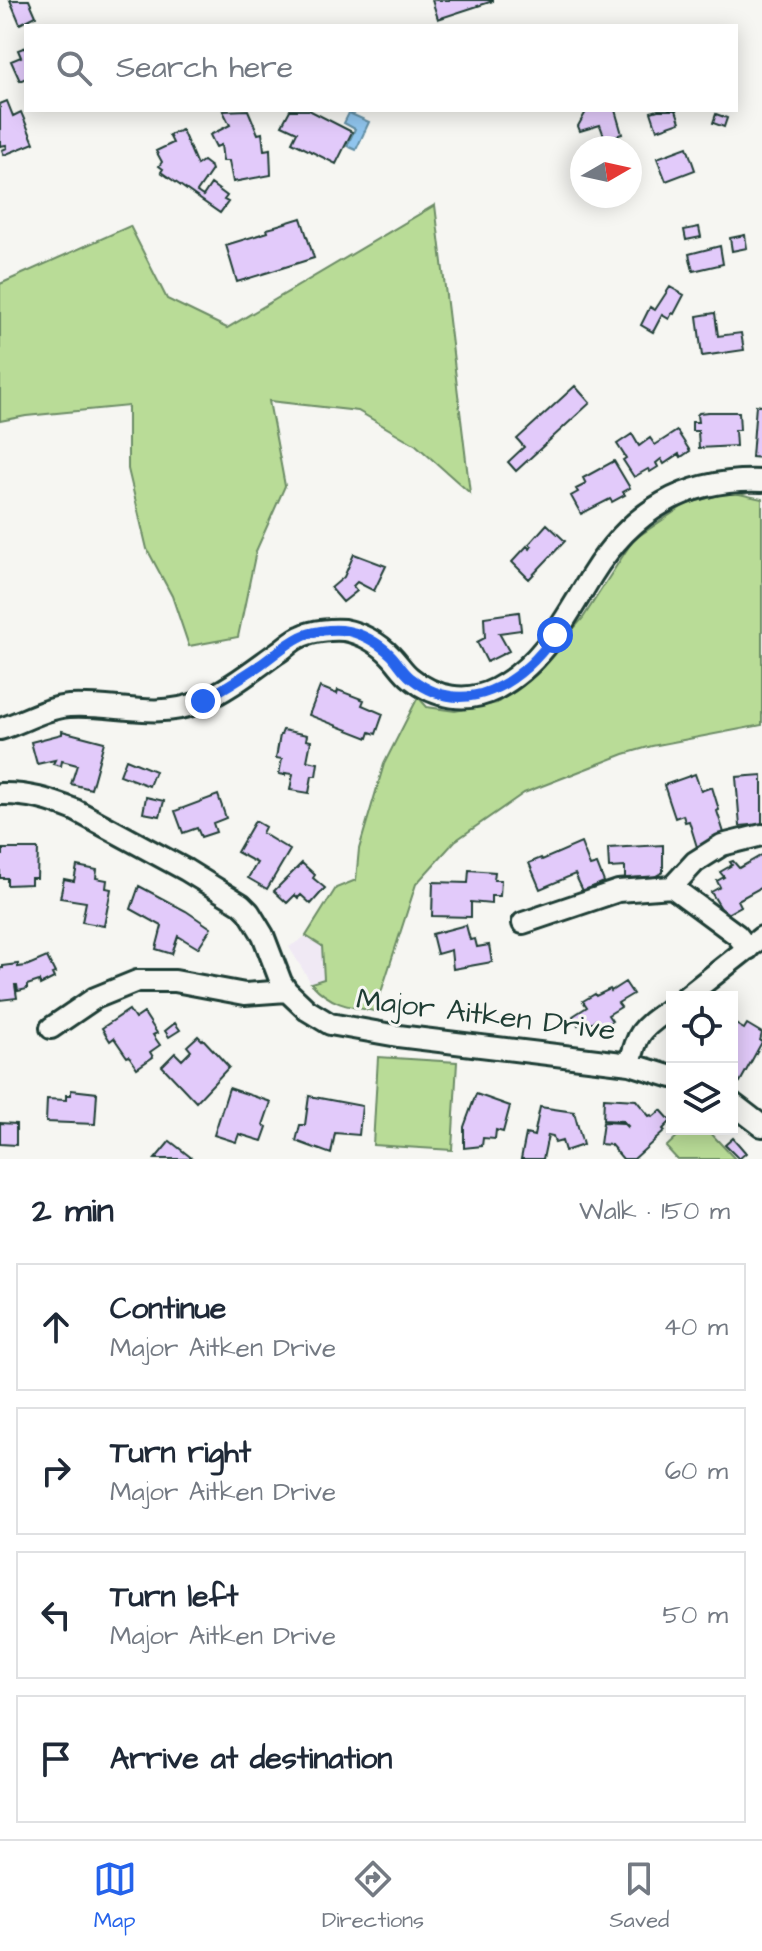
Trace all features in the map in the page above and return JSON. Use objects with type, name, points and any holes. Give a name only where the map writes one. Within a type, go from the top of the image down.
[{"type":"street","points":[[0,729],[65,707],[155,712],[189,706],[243,677],[301,636],[342,630],[377,643],[408,677],[432,691],[446,697],[477,696],[513,678],[542,653],[608,551],[625,531],[651,509],[681,493],[703,486],[762,481]]},
{"type":"street","name":"Major Aitken Drive","points":[[0,794],[41,798],[75,810],[232,897],[256,922],[287,991],[317,1018],[342,1027],[413,1038],[630,1064],[666,1075]]},
{"type":"street","points":[[672,887],[695,862],[722,845],[762,835]]},
{"type":"street","points":[[523,923],[618,891],[672,887],[737,935],[755,943],[694,991]]},
{"type":"street","points":[[51,1028],[95,998],[137,981],[175,981],[245,994],[287,991]]},
{"type":"street","points":[[630,1064],[641,1030],[666,1011]]},
{"type":"street","points":[[738,1108],[762,1126]]},
{"type":"shaded area","points":[[306,936],[322,946],[324,979],[311,983],[289,947]]},
{"type":"green space","points":[[435,205],[470,493],[416,445],[358,411],[269,401],[285,486],[256,551],[238,637],[189,646],[172,596],[147,549],[128,469],[128,406],[0,421],[0,284],[130,226],[167,299],[227,328]]},
{"type":"green space","points":[[730,492],[762,499],[762,725],[624,754],[524,793],[455,841],[416,884],[375,1011],[356,1008],[325,996],[311,983],[324,979],[322,946],[306,936],[336,888],[356,880],[359,849],[384,764],[418,697],[427,707],[455,711],[497,703],[533,675],[583,618],[633,540],[686,504]]},
{"type":"green space","points":[[378,1057],[457,1062],[452,1150],[373,1145]]},
{"type":"green space","points":[[679,1135],[713,1135],[735,1159],[677,1159],[666,1147]]},
{"type":"water","points":[[349,113],[369,122],[356,150],[347,146],[355,129],[344,123]]},
{"type":"building","points":[[10,0],[29,0],[36,16],[20,24]]},
{"type":"building","points":[[432,0],[493,0],[493,1],[438,19]]},
{"type":"building","points":[[24,48],[24,79],[20,81],[11,61],[21,57],[18,50]]},
{"type":"building","points":[[7,101],[13,116],[21,112],[34,143],[4,155],[2,150],[7,148],[6,145],[0,146],[0,104]]},
{"type":"building","points":[[224,112],[249,112],[258,134],[262,133],[264,150],[270,149],[271,175],[233,182],[229,161],[223,161],[221,145],[216,147],[210,135],[230,125]]},
{"type":"building","points":[[289,112],[313,112],[352,132],[336,164],[292,142],[297,132],[282,125]]},
{"type":"building","points":[[586,112],[616,112],[622,134],[604,136],[600,125],[580,131],[578,126]]},
{"type":"building","points":[[651,112],[677,112],[680,122],[657,130]]},
{"type":"building","points":[[716,114],[727,118],[724,127],[713,123]]},
{"type":"building","points":[[182,130],[197,165],[203,161],[212,170],[197,192],[203,196],[211,184],[227,196],[224,200],[228,202],[220,213],[161,172],[163,169],[159,166],[162,162],[156,151],[173,143],[169,135]]},
{"type":"building","points":[[687,147],[695,170],[666,181],[657,158]]},
{"type":"building","points":[[301,218],[314,258],[237,282],[226,245]]},
{"type":"building","points":[[699,227],[701,237],[686,240],[684,230]]},
{"type":"building","points":[[745,235],[747,248],[732,251],[730,238]]},
{"type":"building","points":[[720,246],[723,264],[693,271],[689,254]]},
{"type":"building","points":[[670,287],[684,295],[674,314],[669,319],[662,315],[653,332],[641,325],[650,307],[655,310]]},
{"type":"building","points":[[715,313],[718,336],[741,333],[744,350],[702,356],[697,316]]},
{"type":"building","points":[[575,386],[590,403],[516,471],[508,462],[524,447],[517,439]]},
{"type":"building","points":[[756,405],[762,406],[762,458],[752,457]]},
{"type":"building","points":[[739,412],[740,430],[735,430],[736,446],[699,448],[698,431],[692,431],[692,422],[698,422],[699,413]]},
{"type":"building","points":[[677,431],[690,451],[664,464],[661,459],[656,463],[658,467],[634,477],[617,444],[632,434],[639,446],[650,438],[655,445]]},
{"type":"building","points":[[614,461],[630,488],[623,492],[625,495],[612,502],[610,499],[581,514],[571,496],[586,484],[583,478]]},
{"type":"building","points":[[547,524],[565,541],[529,579],[512,562],[527,546],[530,549],[532,546],[529,544]]},
{"type":"building","points":[[354,554],[386,566],[374,591],[357,582],[353,586],[357,591],[343,602],[331,588],[344,577]]},
{"type":"building","points":[[519,612],[521,630],[499,633],[509,651],[487,662],[477,642],[485,638],[484,617]]},
{"type":"building","points":[[320,687],[364,700],[362,705],[383,714],[376,734],[370,732],[368,738],[309,715]]},
{"type":"building","points":[[283,730],[307,735],[306,740],[311,741],[307,761],[318,763],[309,793],[290,790],[293,774],[279,774],[282,759],[276,758]]},
{"type":"building","points":[[62,731],[104,742],[91,789],[71,784],[77,765],[62,761],[61,766],[53,764],[55,760],[37,764],[31,742],[62,734]]},
{"type":"building","points":[[126,759],[155,771],[149,786],[120,775]]},
{"type":"building","points":[[695,774],[701,791],[712,787],[725,836],[697,847],[689,821],[685,822],[683,815],[675,818],[664,785]]},
{"type":"building","points":[[762,775],[762,824],[740,826],[736,777]]},
{"type":"building","points":[[218,795],[226,818],[213,823],[216,832],[201,837],[197,828],[183,833],[175,811]]},
{"type":"building","points":[[146,797],[164,801],[160,816],[143,813]]},
{"type":"building","points":[[255,821],[265,827],[262,833],[290,850],[267,889],[248,878],[257,863],[237,852]]},
{"type":"building","points":[[581,843],[590,866],[597,864],[604,882],[583,891],[575,874],[540,889],[529,863]]},
{"type":"building","points":[[663,845],[663,872],[654,877],[625,878],[625,867],[609,868],[608,848]]},
{"type":"building","points":[[3,849],[38,849],[37,878],[31,878],[31,884],[7,885],[7,878],[0,878]]},
{"type":"building","points":[[762,855],[762,887],[738,900],[741,906],[725,915],[711,892],[720,887],[717,881],[724,877],[720,872],[732,865],[730,862],[733,861],[739,868]]},
{"type":"building","points":[[302,863],[325,888],[311,904],[301,895],[298,898],[295,895],[287,903],[274,891]]},
{"type":"building","points":[[77,866],[97,870],[96,878],[107,880],[106,888],[111,889],[104,926],[82,922],[86,902],[60,898],[64,879],[74,881]]},
{"type":"building","points":[[469,870],[495,872],[494,880],[501,880],[500,896],[491,896],[491,904],[471,902],[471,917],[432,916],[433,882],[468,883]]},
{"type":"building","points":[[139,886],[211,928],[198,948],[178,936],[172,954],[156,949],[162,926],[131,909]]},
{"type":"building","points":[[466,925],[470,940],[475,939],[477,947],[489,945],[492,962],[453,969],[451,950],[437,954],[432,934]]},
{"type":"building","points":[[47,957],[55,973],[52,974],[54,978],[40,985],[39,981],[27,985],[27,989],[18,991],[15,985],[17,998],[0,1000],[0,968],[18,964],[18,967],[26,966]]},
{"type":"building","points":[[625,982],[633,994],[618,1003],[621,1007],[608,1015],[612,1021],[600,1028],[596,1020],[587,1026],[584,1021],[578,1025],[573,1016],[587,1007],[583,1001],[595,994],[611,991]]},
{"type":"building","points":[[129,1010],[135,1019],[144,1013],[157,1033],[153,1035],[160,1045],[150,1052],[153,1057],[137,1068],[114,1038],[110,1041],[102,1028]]},
{"type":"building","points":[[175,1023],[180,1030],[169,1037],[165,1031]]},
{"type":"building","points":[[747,1024],[762,1033],[762,1042],[740,1082],[738,1026],[744,1029]]},
{"type":"building","points":[[198,1036],[229,1067],[196,1102],[162,1066],[175,1053],[182,1060],[191,1051],[187,1046]]},
{"type":"building","points":[[229,1088],[271,1102],[263,1125],[267,1127],[262,1141],[239,1134],[236,1142],[214,1135]]},
{"type":"building","points":[[71,1090],[97,1093],[95,1124],[46,1122],[47,1099],[66,1100]]},
{"type":"building","points":[[476,1094],[510,1106],[503,1132],[496,1130],[495,1139],[483,1138],[482,1146],[464,1148],[464,1127]]},
{"type":"building","points":[[309,1096],[362,1106],[359,1135],[335,1133],[331,1154],[296,1141],[300,1125],[305,1125]]},
{"type":"building","points":[[604,1098],[636,1100],[649,1116],[653,1117],[661,1110],[666,1116],[666,1126],[665,1131],[634,1159],[623,1159],[611,1145],[600,1144],[603,1122],[628,1126],[623,1121],[603,1120]]},
{"type":"building","points":[[540,1107],[574,1112],[583,1145],[565,1151],[562,1141],[555,1143],[553,1136],[548,1135],[543,1159],[521,1159],[526,1134],[534,1136]]},
{"type":"building","points":[[0,1123],[16,1124],[16,1145],[0,1144]]},
{"type":"building","points":[[733,1138],[746,1153],[739,1159],[725,1145]]},
{"type":"building","points":[[170,1141],[193,1159],[155,1159]]},
{"type":"route","points":[[203,701],[301,636],[321,632],[342,630],[377,643],[408,677],[446,697],[460,698],[494,690],[513,678],[542,653],[555,635]]}]
